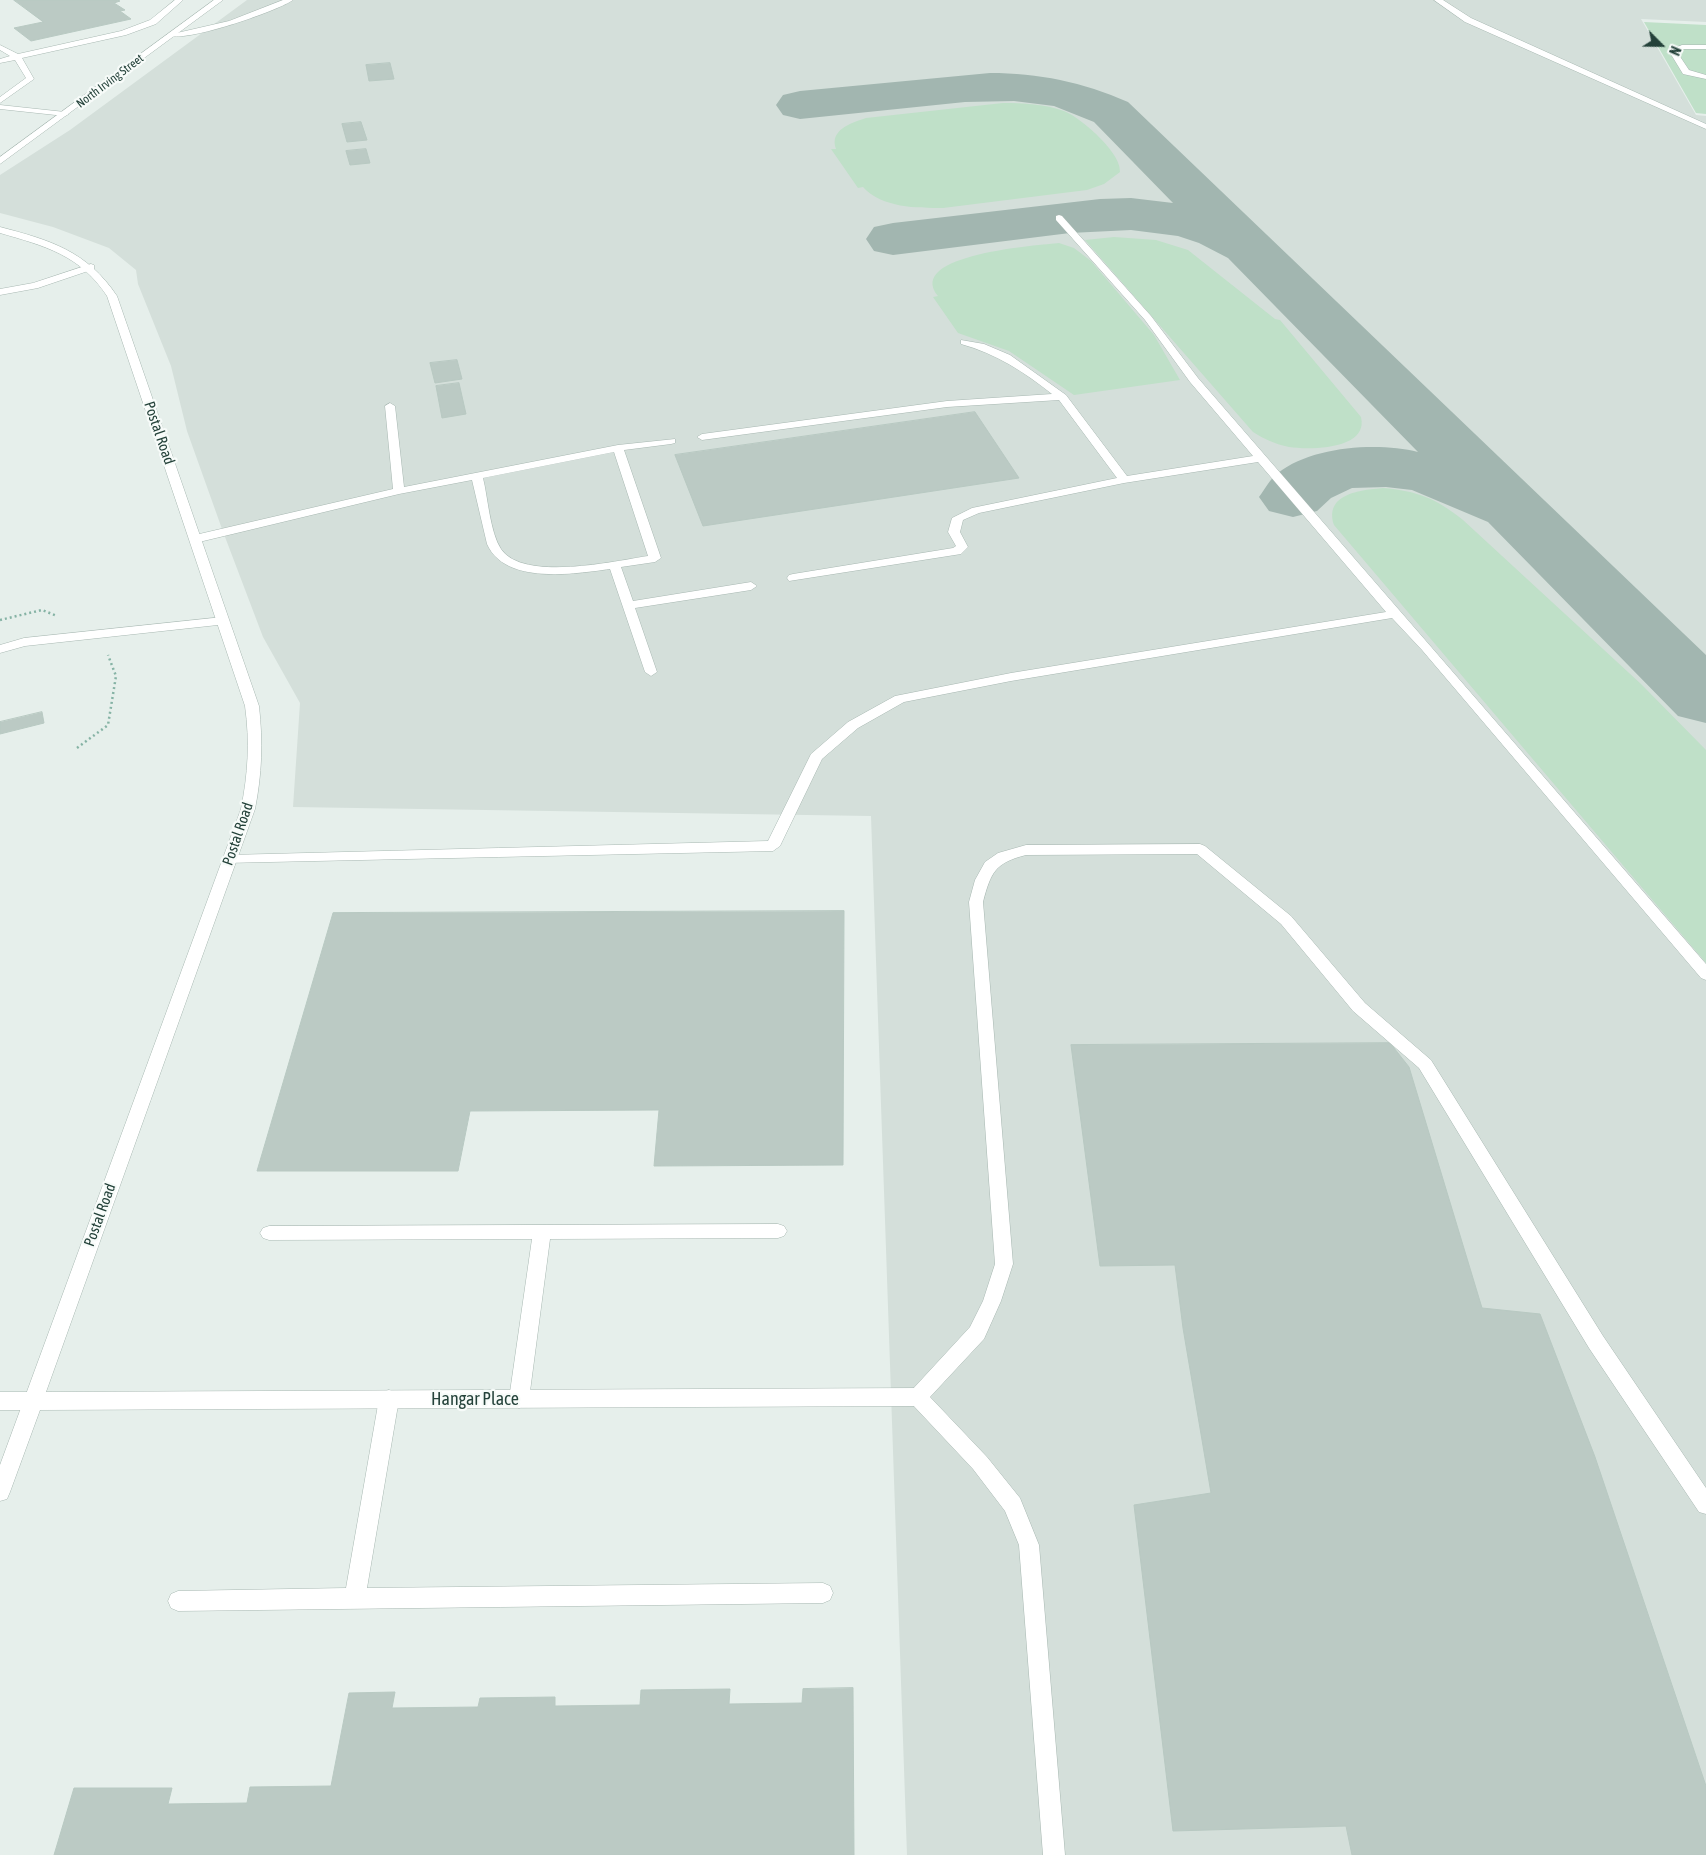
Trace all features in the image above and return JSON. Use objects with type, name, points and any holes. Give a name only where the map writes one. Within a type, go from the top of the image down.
[{"type":"street","points":[[0,61],[123,34],[153,22],[168,6],[179,0]]},
{"type":"street","name":"North Irving Street","points":[[0,160],[219,0]]},
{"type":"street","points":[[172,34],[196,32],[226,25],[254,16],[289,0]]},
{"type":"street","points":[[1438,0],[1468,20],[1706,127]]},
{"type":"street","points":[[0,47],[17,57],[30,78],[0,101]]},
{"type":"street","points":[[1706,47],[1682,47],[1673,51],[1686,72],[1706,77]]},
{"type":"street","points":[[0,108],[65,114]]},
{"type":"street","points":[[1059,218],[1148,318],[1194,380],[1260,458],[1530,766],[1706,974]]},
{"type":"street","name":"Postal Road","points":[[0,230],[54,246],[75,256],[103,280],[112,296],[252,706],[257,745],[255,776],[248,809],[0,1492]]},
{"type":"street","points":[[0,292],[35,286],[91,268]]},
{"type":"street","points":[[965,342],[991,349],[1012,359],[1062,397],[1124,480]]},
{"type":"street","points":[[702,437],[948,404],[1062,397]]},
{"type":"street","points":[[390,406],[399,491]]},
{"type":"street","points":[[195,539],[399,491],[618,448],[671,441]]},
{"type":"street","points":[[477,476],[495,549],[508,562],[535,570],[554,571],[655,558],[618,448]]},
{"type":"street","points":[[793,578],[957,551],[962,547],[954,532],[958,518],[976,510],[1124,480],[1260,458]]},
{"type":"street","points":[[614,564],[651,672]]},
{"type":"street","points":[[628,605],[751,586]]},
{"type":"street","points":[[229,860],[773,846],[816,756],[853,725],[900,699],[1011,677],[1395,614]]},
{"type":"street","points":[[0,649],[24,642],[223,621]]},
{"type":"street","points":[[1054,1855],[1029,1545],[1013,1505],[980,1463],[918,1397],[977,1333],[992,1300],[1004,1264],[976,902],[984,873],[1001,856],[1026,850],[1200,848],[1286,920],[1359,1007],[1425,1064],[1596,1342],[1706,1505]]},
{"type":"street","points":[[269,1234],[778,1231]]},
{"type":"street","points":[[520,1399],[542,1232]]},
{"type":"street","name":"Hangar Place","points":[[0,1401],[918,1397]]},
{"type":"street","points":[[355,1598],[388,1399]]},
{"type":"street","points":[[178,1602],[355,1598],[823,1593]]},
{"type":"path","points":[[0,620],[42,610],[100,634],[116,676],[108,725],[77,748]]},
{"type":"shaded area","points":[[247,0],[1706,0],[1706,22],[1641,19],[1696,115],[1706,116],[1706,1855],[907,1855],[871,816],[293,807],[300,703],[263,637],[222,529],[187,431],[171,366],[138,284],[136,270],[109,248],[53,227],[0,213],[0,175],[70,130]]},
{"type":"green space","points":[[1644,22],[1706,25],[1706,114],[1696,113]]},
{"type":"green space","points":[[1003,103],[1042,105],[1064,111],[1080,120],[1099,137],[1114,155],[1119,164],[1120,172],[1104,184],[1087,190],[943,208],[922,208],[890,203],[871,194],[863,187],[858,188],[831,149],[836,149],[835,142],[838,132],[854,122],[866,118]]},
{"type":"green space","points":[[1114,237],[1156,240],[1188,250],[1275,319],[1280,320],[1361,417],[1361,428],[1356,436],[1336,446],[1298,448],[1274,443],[1253,432],[1085,240]]},
{"type":"green space","points":[[1059,243],[1074,248],[1091,261],[1154,335],[1180,380],[1074,395],[1009,351],[958,333],[933,297],[938,296],[933,282],[940,270],[957,261],[979,254]]},
{"type":"green space","points":[[1383,488],[1406,491],[1426,497],[1444,506],[1463,520],[1641,684],[1706,750],[1706,963],[1334,525],[1332,515],[1334,506],[1339,500],[1355,492]]},
{"type":"building","points":[[14,0],[117,0],[120,1],[114,3],[125,10],[120,11],[131,19],[31,41],[14,28],[43,22]]},
{"type":"building","points":[[390,63],[394,79],[369,81],[366,65]]},
{"type":"building","points":[[361,122],[367,140],[347,142],[342,124]]},
{"type":"building","points":[[366,149],[370,163],[350,165],[346,151]]},
{"type":"building","points":[[457,360],[462,379],[435,383],[430,363]]},
{"type":"building","points":[[459,383],[466,414],[442,418],[436,386]]},
{"type":"building","points":[[975,412],[1019,478],[703,526],[675,455]]},
{"type":"building","points":[[42,712],[44,723],[0,734],[0,722]]},
{"type":"building","points":[[844,911],[843,1165],[654,1166],[659,1110],[470,1111],[458,1171],[257,1171],[333,913]]},
{"type":"building","points":[[1390,1043],[1409,1067],[1482,1308],[1540,1314],[1595,1457],[1706,1786],[1706,1855],[1352,1855],[1346,1826],[1173,1831],[1134,1505],[1211,1493],[1183,1328],[1175,1265],[1100,1266],[1071,1045]]},
{"type":"building","points":[[853,1688],[854,1855],[54,1855],[74,1788],[172,1788],[168,1804],[247,1803],[250,1787],[331,1786],[349,1693],[395,1692],[392,1708],[478,1707],[480,1698],[555,1697],[555,1706],[640,1705],[641,1690],[730,1689],[729,1704],[802,1703],[803,1689]]},
{"type":"taxiway","points":[[800,105],[939,90],[1014,87],[1039,89],[1063,94],[1087,101],[1111,112],[1706,699]]},
{"type":"taxiway","points":[[893,239],[1040,220],[1131,214],[1190,222],[1218,232],[1245,246]]},
{"type":"taxiway","points":[[1293,497],[1300,488],[1310,481],[1339,470],[1362,467],[1386,467],[1411,470],[1435,476],[1459,484],[1501,505]]}]
